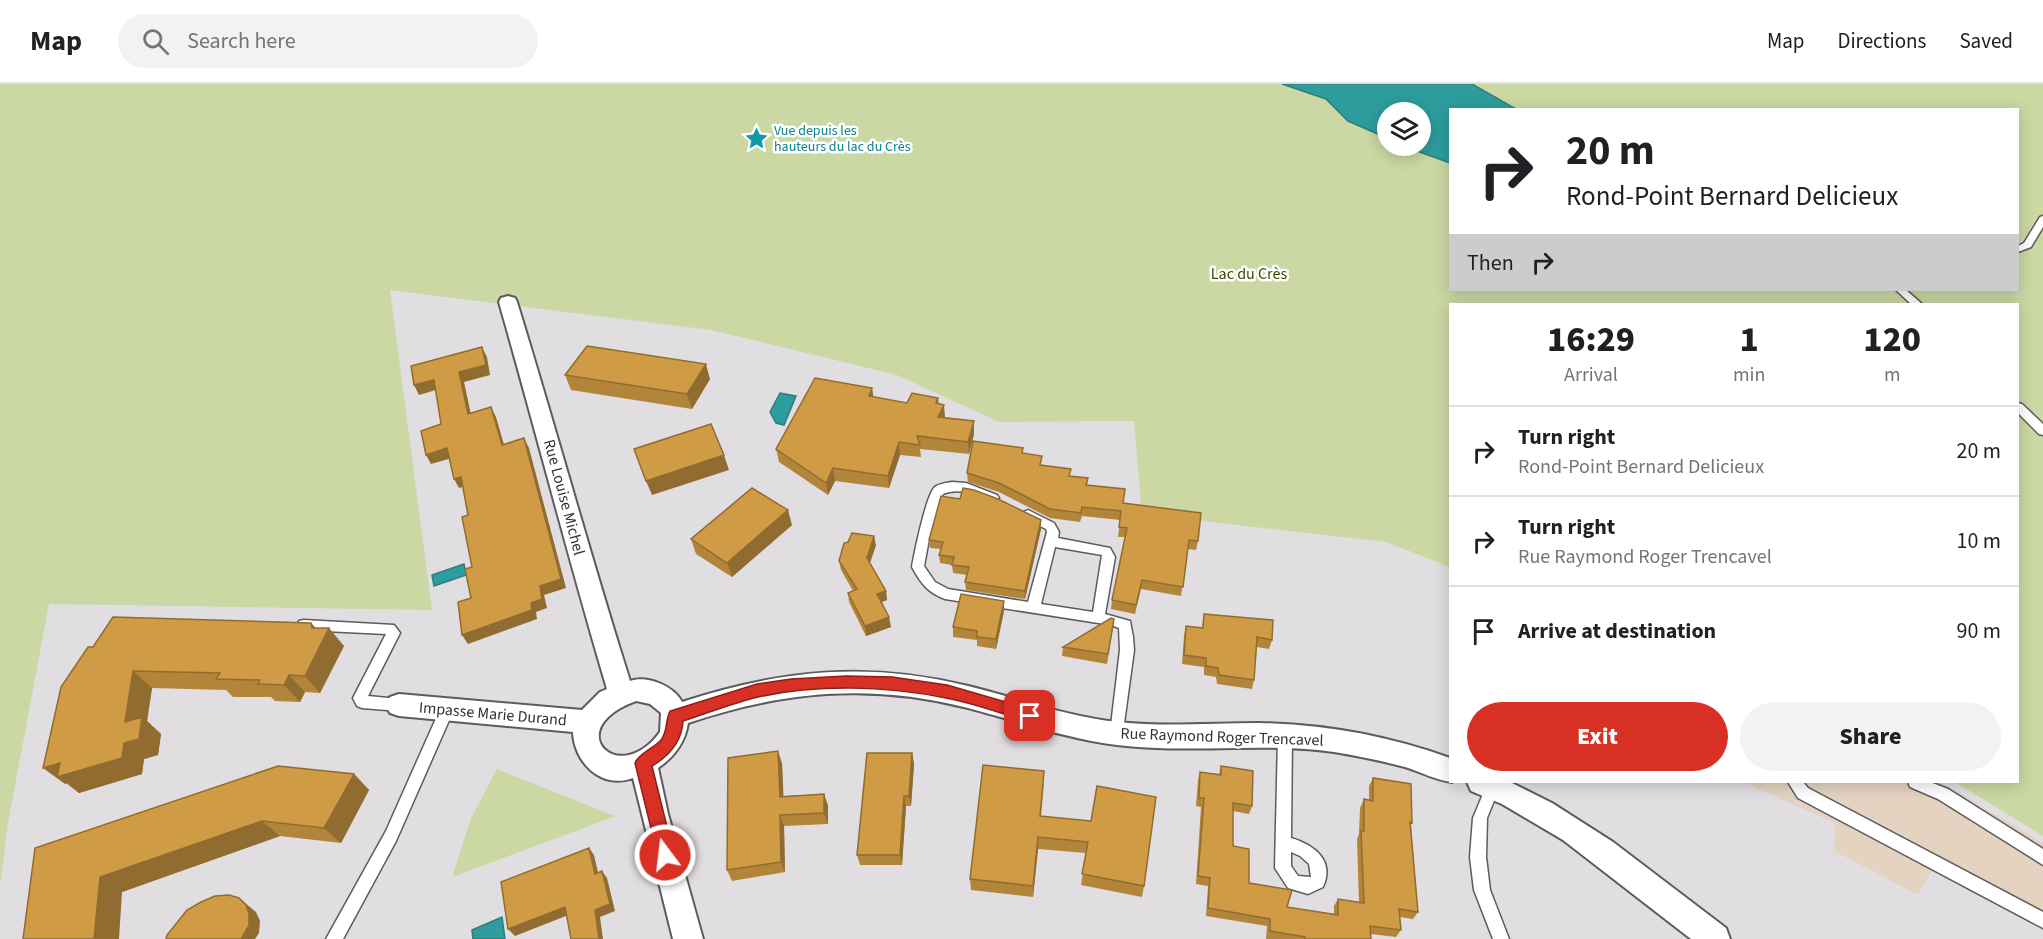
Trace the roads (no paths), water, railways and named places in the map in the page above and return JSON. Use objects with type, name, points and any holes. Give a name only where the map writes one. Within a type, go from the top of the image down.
[{"type":"street","name":"Rue Louise Michel","points":[[508,302],[547,432],[586,579],[621,693]]},
{"type":"street","name":"Rue Raymond Roger Trencavel","points":[[675,716],[757,691],[846,682],[892,684],[947,691],[1068,726],[1117,734],[1178,738],[1285,736],[1324,739],[1382,749],[1449,770]]},
{"type":"street","points":[[636,690],[650,691],[667,701],[675,716],[674,729],[668,743],[643,763],[628,768],[614,768],[596,760],[585,746],[584,734],[588,722],[602,705],[621,693],[636,690]]},
{"type":"street","name":"Impasse Marie Durand","points":[[399,705],[588,722]]},
{"type":"street","points":[[643,763],[654,814],[688,939]]},
{"type":"street","points":[[1487,784],[1536,807],[1565,826],[1716,939]]},
{"type":"lane","points":[[2019,249],[2028,245],[2043,219]]},
{"type":"lane","points":[[1902,291],[1916,303]]},
{"type":"lane","points":[[2019,408],[2043,431]]},
{"type":"lane","points":[[1001,502],[971,488],[945,487],[938,491],[923,539],[918,567],[931,586],[945,594],[1098,618],[1125,625],[1128,637],[1117,712],[1117,734]]},
{"type":"lane","points":[[1020,512],[1050,526],[1053,532],[1033,608]]},
{"type":"lane","points":[[1050,541],[1106,551],[1109,557],[1098,618]]},
{"type":"lane","points":[[304,625],[389,629],[393,633],[360,698],[362,702],[399,705]]},
{"type":"lane","points":[[334,939],[391,836],[447,709]]},
{"type":"lane","points":[[1283,843],[1285,736]]},
{"type":"lane","points":[[1797,783],[1803,793],[2043,920]]},
{"type":"lane","points":[[1918,783],[1943,794],[2043,858]]},
{"type":"lane","points":[[1487,784],[1480,818],[1478,856],[1482,890],[1501,939]]},
{"type":"water","points":[[1282,84],[1472,84],[1514,108],[1449,108],[1449,163],[1431,156],[1431,102],[1377,102],[1377,134],[1348,121],[1326,99]]},
{"type":"water","points":[[780,393],[796,396],[784,425],[776,423],[770,412]]},
{"type":"water","points":[[464,564],[466,575],[434,586],[432,575]]},
{"type":"water","points":[[502,917],[505,939],[473,939],[472,930]]},
{"type":"place","name":"Vue depuis les hauteurs du lac du Crès","points":[[756,138]]},
{"type":"park label","name":"Lac du Crès","points":[[1249,273]]}]
